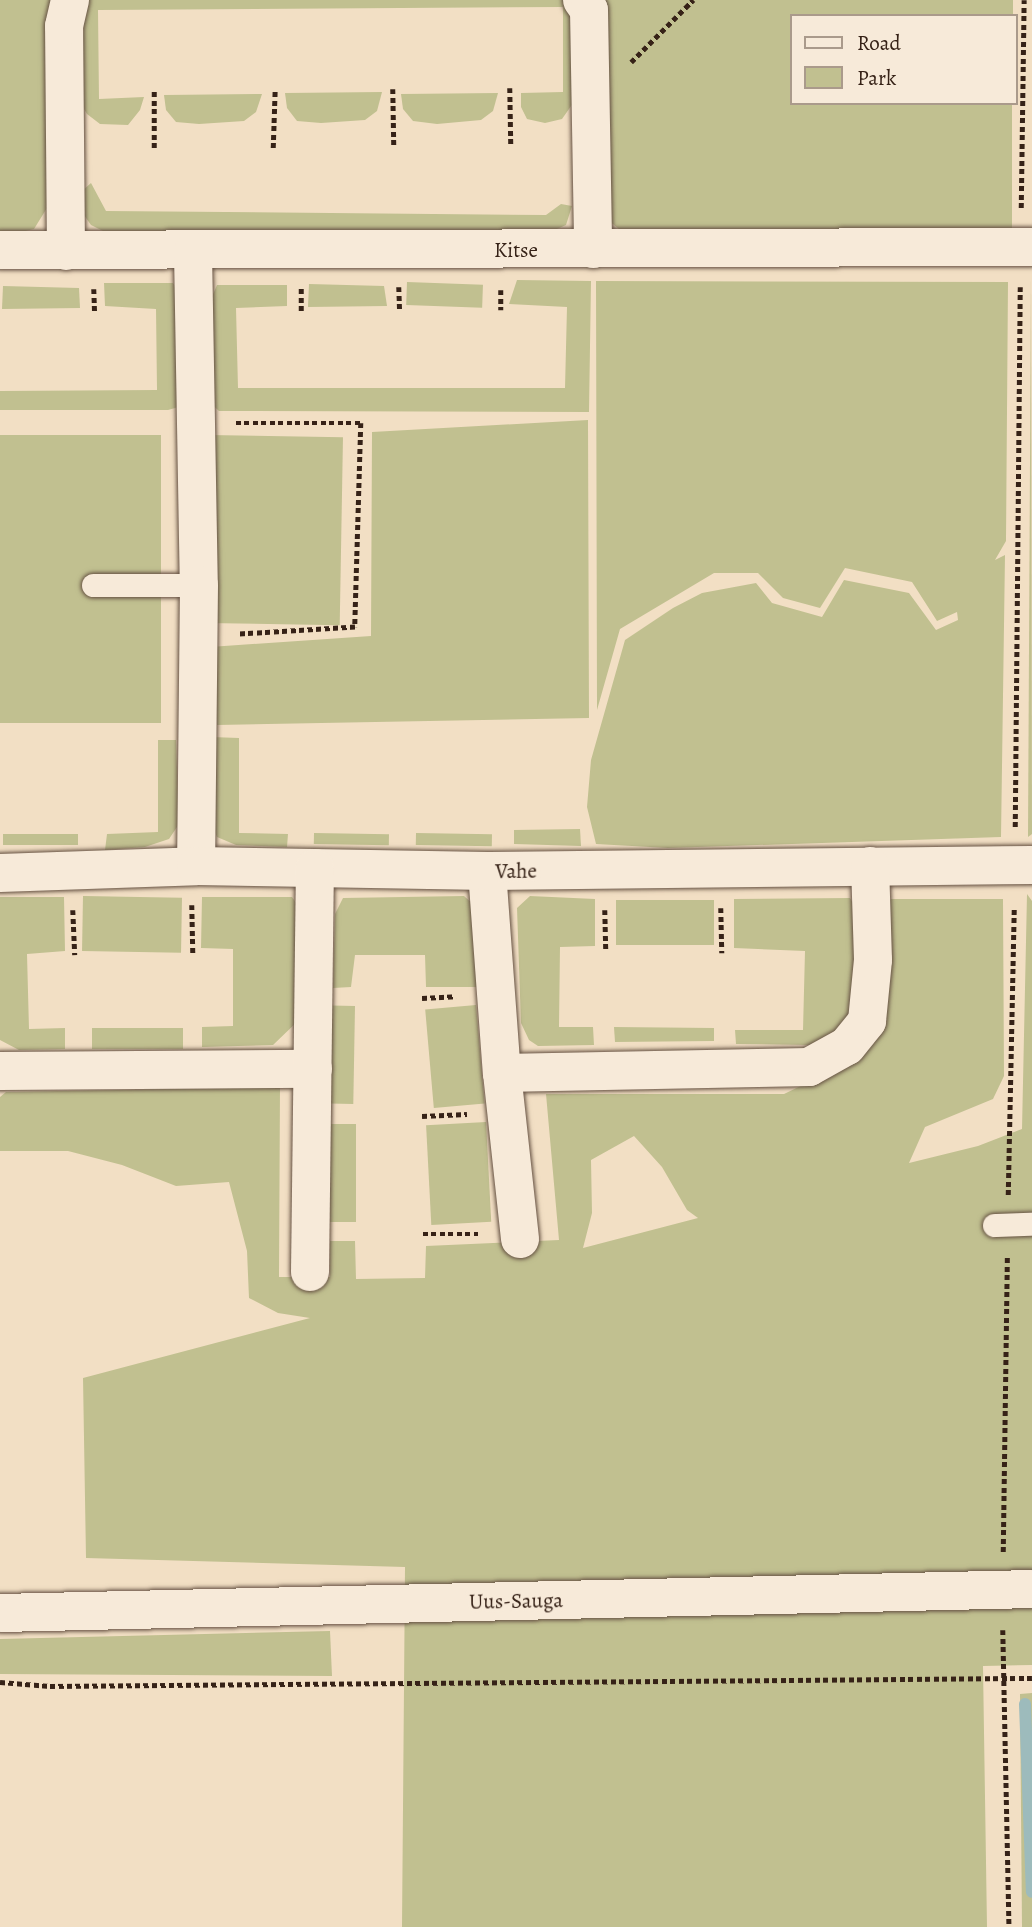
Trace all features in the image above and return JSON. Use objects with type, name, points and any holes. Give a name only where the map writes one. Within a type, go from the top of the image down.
[{"type":"street","points":[[66,251],[64,26],[70,0]]},
{"type":"street","points":[[582,0],[589,10],[593,249]]},
{"type":"street","name":"Kitse","points":[[0,250],[1026,247]]},
{"type":"street","points":[[193,251],[199,585],[194,884]]},
{"type":"street","name":"Vahe","points":[[0,873],[194,884],[315,868],[487,871],[1023,865]]},
{"type":"street","points":[[502,1073],[809,1067],[847,1045],[867,1021],[873,960],[870,866]]},
{"type":"street","points":[[310,1272],[315,868]]},
{"type":"street","points":[[487,871],[502,1073],[520,1236]]},
{"type":"street","points":[[0,1071],[313,1069]]},
{"type":"street","name":"Uus-Sauga","points":[[0,1614],[1017,1590]]},
{"type":"lane","points":[[93,585],[199,585]]},
{"type":"lane","points":[[1001,1225],[1032,1224]]},
{"type":"path","points":[[589,95],[637,57],[693,0]]},
{"type":"path","points":[[1009,1927],[1004,1679],[1017,1590],[1001,1225],[1023,865],[1026,247],[1024,0]]},
{"type":"path","points":[[510,88],[511,147]]},
{"type":"path","points":[[273,148],[275,89]]},
{"type":"path","points":[[393,89],[394,147]]},
{"type":"path","points":[[154,90],[154,148]]},
{"type":"path","points":[[94,276],[95,312]]},
{"type":"path","points":[[196,423],[361,423],[355,627],[198,636]]},
{"type":"path","points":[[193,953],[194,884]]},
{"type":"path","points":[[606,901],[606,951]]},
{"type":"path","points":[[721,901],[722,953]]},
{"type":"path","points":[[73,903],[75,955]]},
{"type":"path","points":[[423,1234],[520,1236]]},
{"type":"path","points":[[0,1682],[64,1686],[1032,1678]]},
{"type":"green space","points":[[0,0],[51,0],[47,208],[34,229],[17,233],[0,232]]},
{"type":"green space","points":[[86,0],[573,0],[576,99],[562,119],[545,123],[527,119],[521,107],[521,93],[563,92],[563,7],[98,10],[99,99],[144,97],[140,110],[128,125],[100,124],[87,114],[78,99]]},
{"type":"green space","points":[[605,0],[1013,0],[1013,14],[790,14],[790,105],[1012,105],[1012,229],[633,233],[619,229],[608,220]]},
{"type":"green space","points":[[382,92],[377,111],[365,120],[321,123],[297,121],[287,108],[285,93]]},
{"type":"green space","points":[[498,93],[493,111],[481,120],[437,124],[413,121],[403,109],[401,94]]},
{"type":"green space","points":[[262,94],[256,112],[244,121],[199,124],[176,122],[166,110],[164,95]]},
{"type":"green space","points":[[91,183],[106,211],[546,215],[561,204],[572,206],[566,225],[550,232],[107,233],[91,225],[79,208],[81,192]]},
{"type":"green space","points":[[1031,276],[1032,834],[1028,837]]},
{"type":"green space","points":[[517,280],[591,281],[589,412],[219,411],[207,400],[211,299],[217,285],[287,285],[287,306],[236,308],[238,388],[565,388],[567,307],[509,304]]},
{"type":"green space","points":[[596,281],[1008,282],[1006,541],[995,560],[1005,555],[1001,837],[668,848],[596,844],[587,807],[591,760],[625,640],[673,608],[702,593],[756,583],[772,603],[822,617],[844,580],[909,593],[936,630],[958,620],[957,612],[937,621],[912,582],[845,568],[820,608],[783,598],[758,573],[714,573],[620,629],[597,710]]},
{"type":"green space","points":[[407,282],[483,285],[482,308],[406,305]]},
{"type":"green space","points":[[104,283],[173,283],[181,296],[182,406],[168,410],[0,410],[0,391],[157,390],[156,309],[105,306]]},
{"type":"green space","points":[[309,284],[384,286],[387,306],[308,307]]},
{"type":"green space","points":[[3,286],[79,288],[80,308],[2,309]]},
{"type":"green space","points":[[588,420],[589,718],[217,725],[210,647],[371,636],[372,432]]},
{"type":"green space","points":[[0,435],[161,435],[161,723],[0,723]]},
{"type":"green space","points":[[209,435],[343,437],[340,625],[206,623]]},
{"type":"green space","points":[[211,737],[239,738],[239,833],[288,834],[287,847],[236,845],[217,837],[211,824]]},
{"type":"green space","points":[[158,740],[176,740],[179,824],[169,839],[145,847],[105,850],[107,834],[158,832]]},
{"type":"green space","points":[[580,829],[581,846],[514,844],[514,830]]},
{"type":"green space","points":[[314,833],[389,834],[389,845],[314,844]]},
{"type":"green space","points":[[416,833],[492,834],[492,846],[416,845]]},
{"type":"green space","points":[[3,834],[78,834],[78,845],[3,845]]},
{"type":"green space","points":[[1027,894],[1032,901],[1032,1665],[983,1666],[987,1927],[402,1927],[405,1567],[86,1558],[83,1378],[310,1318],[278,1313],[249,1298],[247,1251],[229,1182],[176,1186],[122,1165],[68,1151],[0,1151],[0,1097],[6,1092],[280,1087],[279,1277],[330,1277],[330,1241],[355,1241],[356,1279],[425,1278],[426,1246],[559,1240],[546,1094],[784,1094],[840,1067],[884,908],[891,899],[1003,899],[1004,1076],[993,1099],[925,1127],[909,1163],[978,1146],[1022,1129]],"holes":[[[634,1136],[662,1167],[687,1210],[698,1218],[583,1248],[592,1213],[591,1160]]]},
{"type":"green space","points":[[83,896],[182,898],[181,953],[82,951]]},
{"type":"green space","points":[[464,896],[473,904],[479,987],[426,987],[425,955],[355,955],[351,987],[333,988],[335,914],[343,898]]},
{"type":"green space","points":[[530,896],[595,899],[595,946],[560,947],[559,1027],[593,1027],[594,1045],[538,1046],[529,1040],[521,1023],[517,908]]},
{"type":"green space","points":[[0,897],[64,897],[65,951],[27,954],[29,1029],[65,1028],[65,1049],[19,1050],[0,1040]]},
{"type":"green space","points":[[202,897],[292,897],[301,910],[299,1020],[273,1045],[202,1047],[202,1027],[233,1026],[233,949],[201,948]]},
{"type":"green space","points":[[850,898],[857,910],[853,1004],[849,1021],[834,1034],[811,1045],[736,1044],[735,1030],[803,1030],[805,951],[734,948],[734,899]]},
{"type":"green space","points":[[616,900],[714,900],[714,945],[616,945]]},
{"type":"green space","points":[[476,1005],[485,1104],[434,1108],[425,1009]]},
{"type":"green space","points":[[331,1006],[355,1006],[353,1104],[329,1104]]},
{"type":"green space","points":[[614,1027],[714,1028],[714,1041],[615,1042]]},
{"type":"green space","points":[[92,1028],[183,1028],[183,1049],[92,1049]]},
{"type":"green space","points":[[486,1122],[491,1222],[431,1225],[426,1125]]},
{"type":"green space","points":[[330,1124],[356,1124],[356,1222],[330,1222]]},
{"type":"green space","points":[[330,1631],[332,1676],[0,1674],[0,1639]]},
{"type":"green space","points":[[1032,1693],[1032,1927],[1022,1927],[1020,1694]]},
{"type":"waterway","points":[[1025,1704],[1032,1892]]}]
